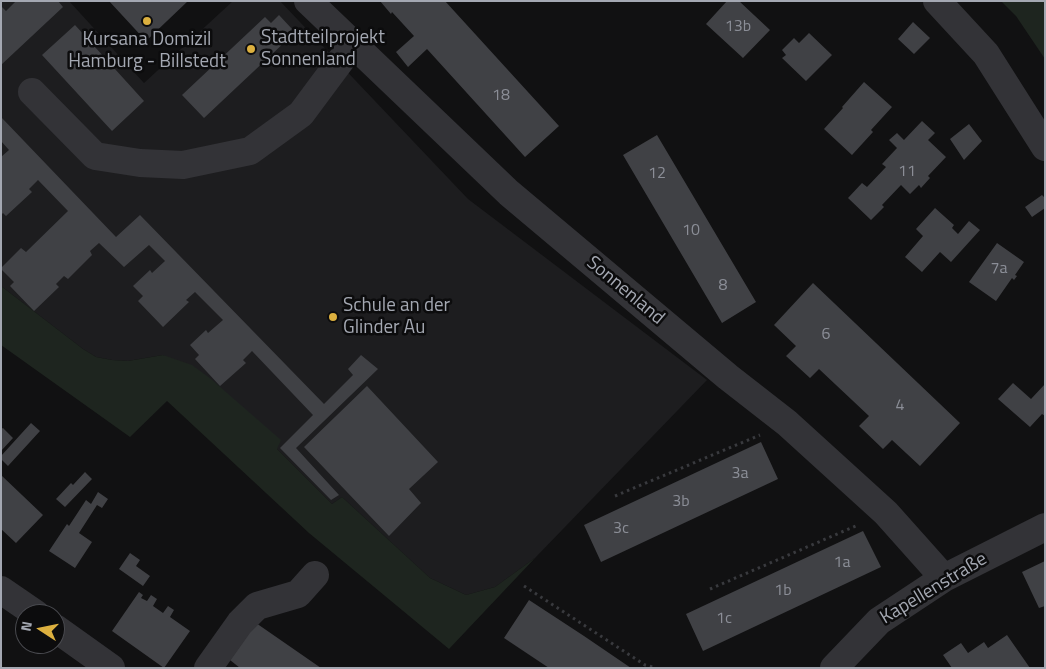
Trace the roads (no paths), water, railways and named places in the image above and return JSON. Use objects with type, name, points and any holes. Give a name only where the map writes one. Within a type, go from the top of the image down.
[{"type":"street","name":"Sonnenland","points":[[308,1],[509,193],[728,377],[787,423],[886,513],[944,578]]},
{"type":"street","points":[[937,1],[986,54],[1045,147]]},
{"type":"street","points":[[32,92],[95,156],[140,164],[183,165],[250,150],[272,135],[301,114],[353,44]]},
{"type":"street","name":"Kapellenstraße","points":[[834,668],[879,621],[944,578],[1045,527]]},
{"type":"street","points":[[208,668],[240,624],[257,606],[298,594],[315,575]]},
{"type":"street","points":[[65,635],[112,668]]},
{"type":"place","name":"Kursana Domizil Hamburg - Billstedt","points":[[147,21]]},
{"type":"place","name":"Stadtteilprojekt Sonnenland","points":[[251,49]]},
{"type":"place","name":"Schule an der Glinder Au","points":[[333,317]]}]
